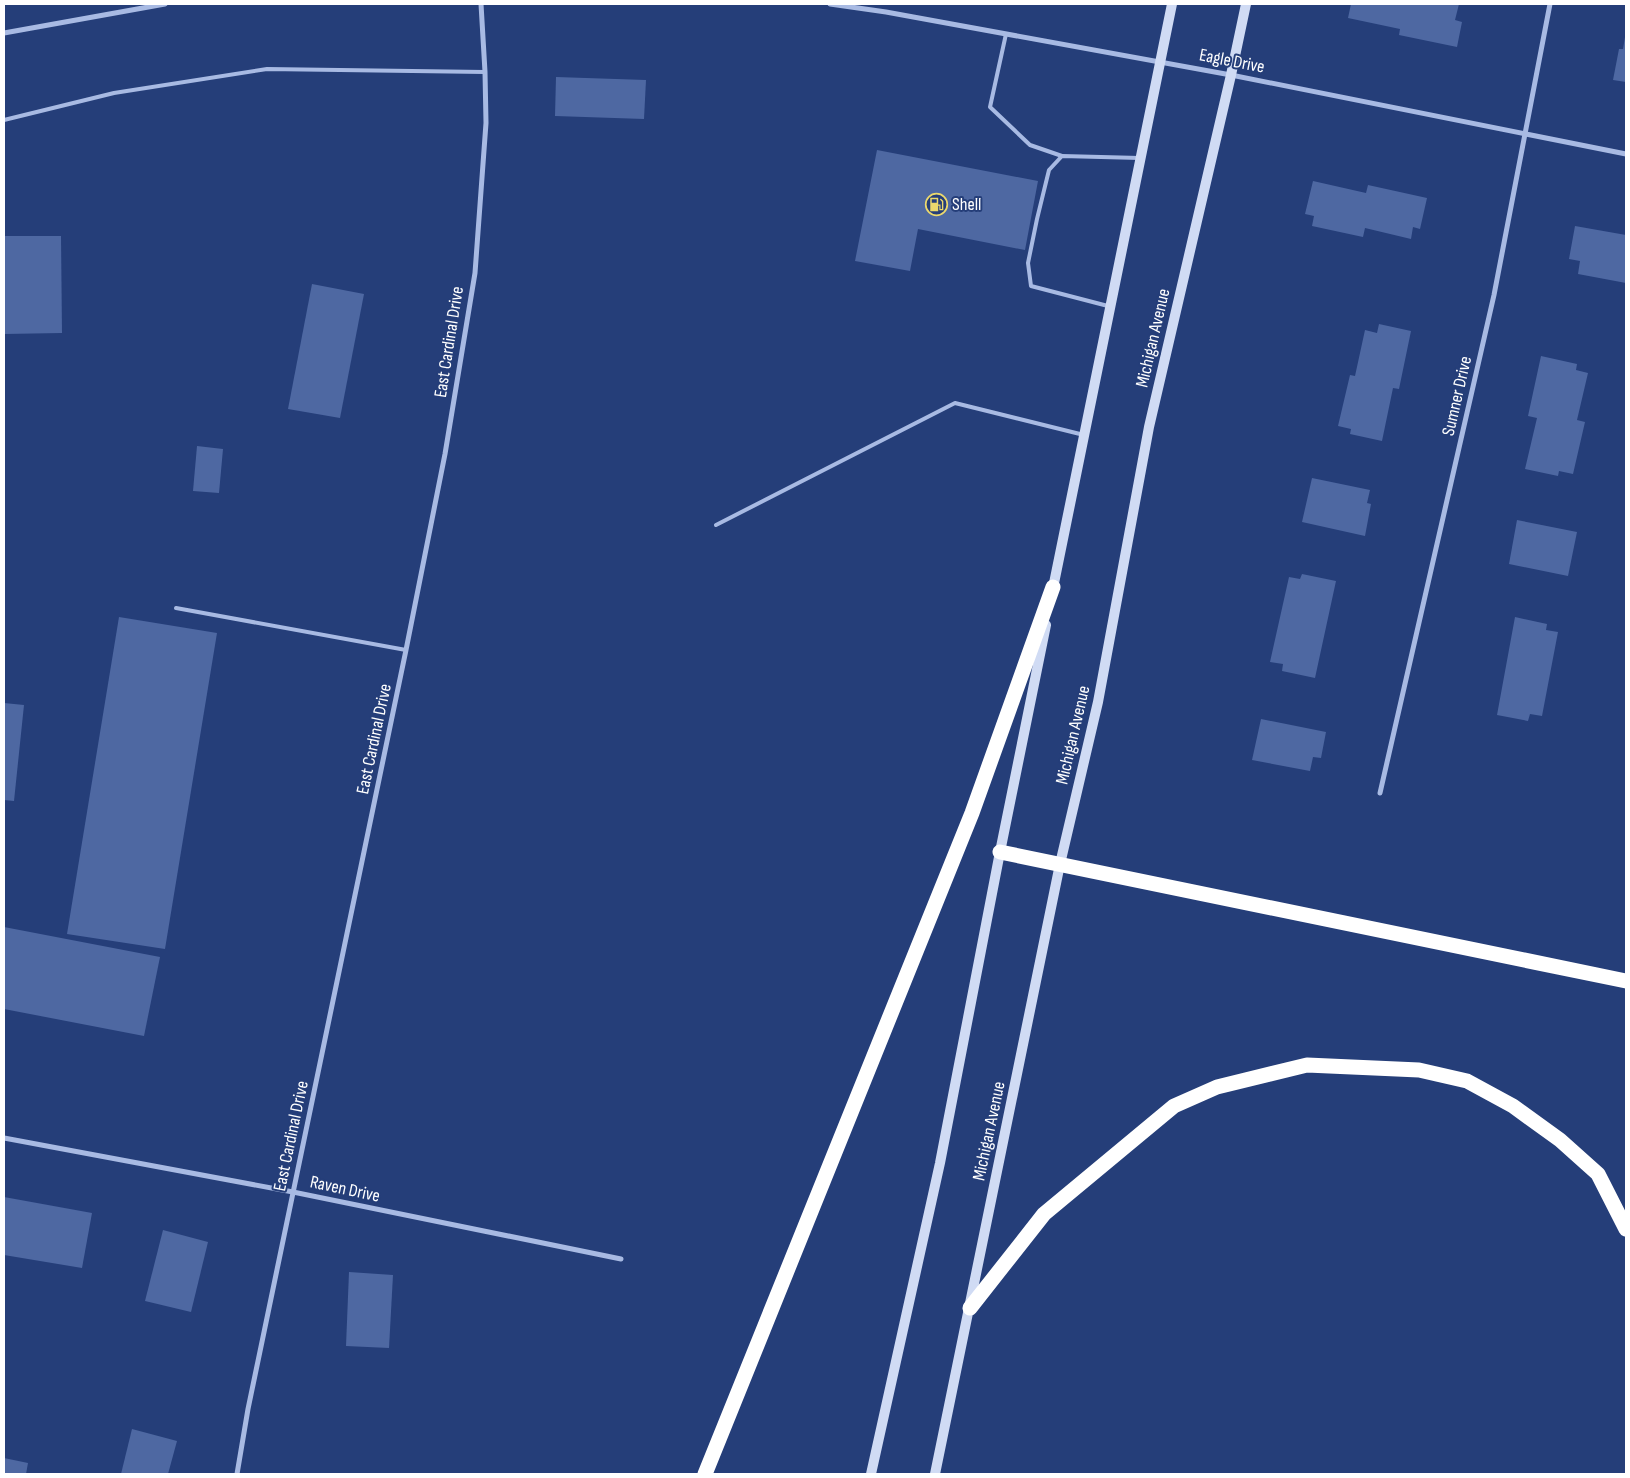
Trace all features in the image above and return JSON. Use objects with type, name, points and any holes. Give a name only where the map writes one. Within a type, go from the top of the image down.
[{"type":"highway","points":[[705,1474],[972,814],[1053,587]]},
{"type":"highway","points":[[1000,852],[1626,981]]},
{"type":"highway","points":[[970,1308],[1044,1214],[1174,1106],[1217,1087],[1307,1065],[1419,1070],[1467,1082],[1521,1112],[1560,1140],[1598,1174],[1626,1229]]},
{"type":"main road","points":[[872,1474],[940,1163],[1053,587],[1172,4]]},
{"type":"main road","name":"Michigan Avenue","points":[[935,1474],[1060,864],[1098,702],[1149,427],[1246,4]]},
{"type":"street","points":[[4,33],[165,4]]},
{"type":"street","name":"East Cardinal Drive","points":[[237,1474],[248,1409],[445,454],[474,273],[486,123],[481,4]]},
{"type":"street","name":"Eagle Drive","points":[[830,4],[1231,75],[1626,154]]},
{"type":"street","name":"Sumner Drive","points":[[1380,793],[1494,296],[1550,4]]},
{"type":"street","name":"Raven Drive","points":[[4,1138],[294,1192],[621,1259]]},
{"type":"lane","points":[[1006,34],[990,107],[1030,145],[1062,156],[1141,158]]},
{"type":"lane","points":[[4,120],[114,93],[267,69],[485,72]]},
{"type":"lane","points":[[1062,156],[1049,170],[1028,263],[1031,286],[1110,306]]},
{"type":"lane","points":[[716,525],[955,403],[1084,435]]},
{"type":"lane","points":[[176,608],[406,650]]},
{"type":"building","points":[[1351,4],[1459,4],[1455,20],[1462,22],[1457,47],[1399,35],[1400,29],[1348,18]]},
{"type":"building","points":[[1625,37],[1626,82],[1613,80],[1619,49],[1623,49]]},
{"type":"building","points":[[556,77],[646,80],[644,119],[555,116]]},
{"type":"building","points":[[877,150],[1038,181],[1025,250],[918,229],[910,271],[855,261]]},
{"type":"building","points":[[1313,181],[1366,193],[1368,185],[1427,198],[1420,229],[1413,227],[1411,239],[1365,228],[1363,237],[1312,226],[1314,216],[1305,214]]},
{"type":"building","points":[[1575,226],[1626,235],[1626,283],[1578,274],[1580,261],[1569,259]]},
{"type":"building","points":[[4,236],[61,236],[62,333],[4,334]]},
{"type":"building","points":[[312,284],[364,294],[340,418],[288,409]]},
{"type":"building","points":[[1379,324],[1411,331],[1399,389],[1393,388],[1382,441],[1350,434],[1351,429],[1338,426],[1350,375],[1355,376],[1365,330],[1377,333]]},
{"type":"building","points":[[1541,356],[1577,364],[1576,370],[1588,373],[1577,420],[1585,422],[1573,474],[1559,471],[1558,476],[1525,469],[1537,418],[1528,416]]},
{"type":"building","points":[[197,446],[223,449],[219,493],[193,491]]},
{"type":"building","points":[[1312,478],[1370,490],[1367,503],[1371,504],[1365,536],[1302,522]]},
{"type":"building","points":[[1517,520],[1577,532],[1568,576],[1509,564]]},
{"type":"building","points":[[1302,574],[1336,581],[1315,678],[1282,671],[1283,664],[1270,662],[1289,577],[1300,579]]},
{"type":"building","points":[[119,617],[217,633],[165,949],[67,934]]},
{"type":"building","points":[[1515,617],[1547,624],[1546,630],[1558,632],[1542,716],[1530,714],[1528,721],[1497,715]]},
{"type":"building","points":[[4,703],[24,705],[14,801],[4,800]]},
{"type":"building","points":[[1261,719],[1326,732],[1321,758],[1313,757],[1310,771],[1252,760]]},
{"type":"building","points":[[4,927],[160,957],[144,1036],[4,1009]]},
{"type":"building","points":[[4,1197],[92,1213],[82,1268],[4,1255]]},
{"type":"building","points":[[163,1230],[208,1242],[191,1312],[145,1301]]},
{"type":"building","points":[[349,1272],[393,1275],[389,1348],[346,1346]]},
{"type":"building","points":[[132,1429],[177,1441],[168,1474],[121,1474]]},
{"type":"building","points":[[4,1458],[28,1463],[26,1474],[4,1474]]},
{"type":"place","name":"Shell","points":[[936,204]]}]
